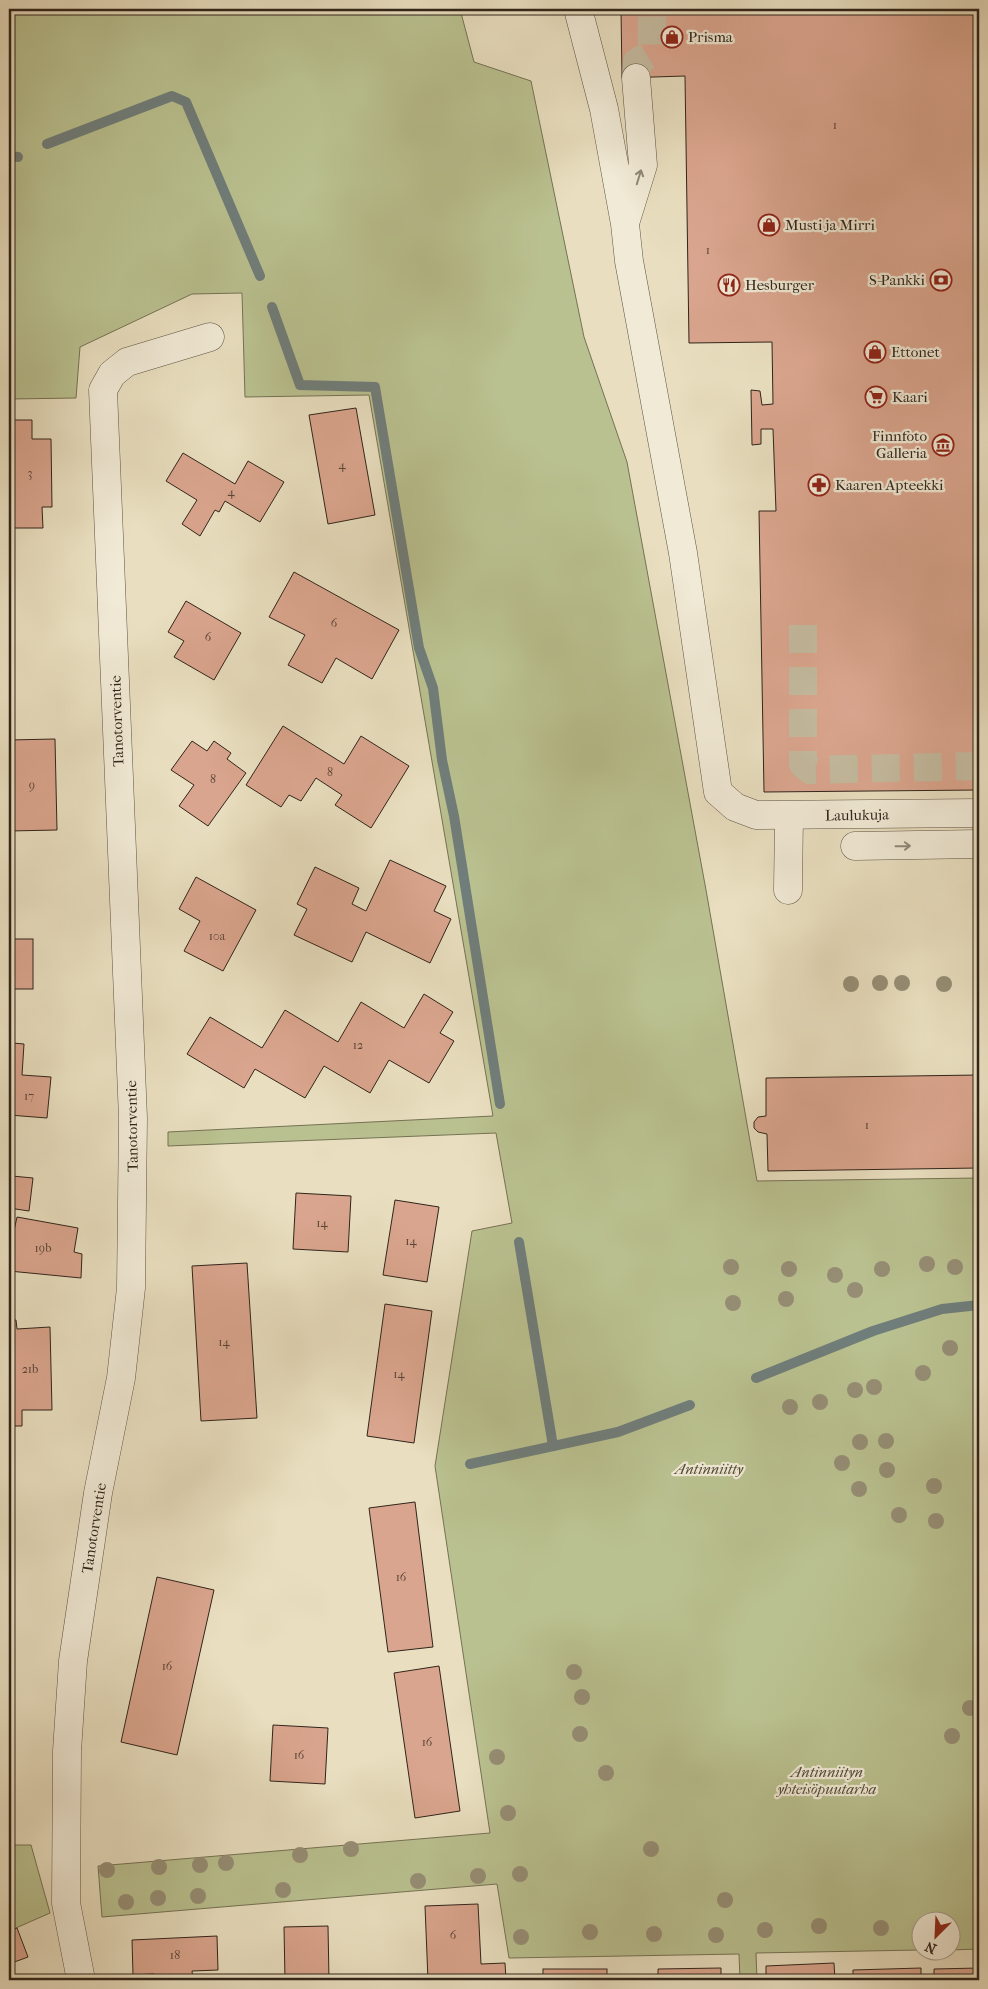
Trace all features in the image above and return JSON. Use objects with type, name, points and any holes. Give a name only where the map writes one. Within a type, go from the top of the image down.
[{"type":"street","points":[[578,9],[604,109],[625,224]]},
{"type":"street","points":[[625,224],[643,166],[636,78]]},
{"type":"street","name":"Laulukuja","points":[[625,224],[629,260],[683,553],[718,792],[735,807],[756,815],[979,812]]},
{"type":"street","name":"Tanotorventie","points":[[81,1980],[66,1902],[68,1731],[74,1652],[98,1494],[121,1378],[131,1288],[133,1175],[133,1118],[103,390],[112,374],[127,362],[210,337]]},
{"type":"street","points":[[788,890],[789,816]]},
{"type":"street","points":[[855,846],[979,844]]},
{"type":"green space","name":"Antinniitty","points":[[9,9],[460,9],[474,62],[531,81],[584,337],[627,462],[706,890],[757,1181],[979,1178],[979,1949],[960,1950],[960,1912],[910,1912],[910,1950],[756,1953],[757,1980],[740,1980],[739,1954],[509,1958],[497,1884],[102,1917],[98,1866],[490,1833],[435,1466],[472,1231],[512,1223],[496,1133],[168,1146],[168,1132],[493,1116],[369,395],[245,397],[242,293],[192,294],[80,347],[76,398],[9,399]]},
{"type":"green space","points":[[9,1845],[31,1845],[50,1913],[9,1931]]},
{"type":"building","name":"Kaari","points":[[621,9],[979,9],[979,790],[764,792],[759,511],[776,511],[773,429],[761,429],[761,444],[752,445],[751,390],[760,391],[762,405],[773,404],[772,342],[689,343],[685,76],[622,78]]},
{"type":"building","points":[[356,408],[375,515],[328,524],[309,415]]},
{"type":"building","points":[[9,420],[32,420],[32,439],[51,439],[52,507],[42,507],[43,528],[9,528]]},
{"type":"building","points":[[183,453],[235,484],[248,461],[284,482],[260,522],[225,501],[219,512],[215,510],[200,536],[182,524],[197,500],[166,481]]},
{"type":"building","points":[[294,572],[399,630],[372,679],[336,658],[322,683],[288,665],[305,635],[269,617]]},
{"type":"building","points":[[186,601],[241,633],[214,680],[174,657],[184,641],[168,632]]},
{"type":"building","points":[[283,726],[344,764],[361,736],[409,766],[371,828],[335,805],[342,795],[316,778],[301,801],[289,795],[281,807],[246,785]]},
{"type":"building","points":[[55,739],[57,830],[9,831],[9,740]]},
{"type":"building","points":[[192,741],[207,751],[214,741],[231,753],[227,759],[246,773],[208,826],[179,806],[194,785],[171,770]]},
{"type":"building","points":[[390,860],[446,886],[434,911],[451,919],[430,963],[366,932],[352,962],[294,935],[307,909],[297,904],[315,867],[359,888],[352,904],[366,911]]},
{"type":"building","points":[[196,877],[256,910],[223,971],[184,951],[200,921],[179,909]]},
{"type":"building","points":[[9,939],[33,939],[33,989],[9,989]]},
{"type":"building","points":[[424,994],[453,1012],[440,1033],[454,1041],[429,1083],[389,1060],[370,1093],[324,1066],[305,1098],[255,1069],[244,1088],[187,1054],[210,1017],[262,1048],[285,1010],[338,1042],[361,1002],[404,1028]]},
{"type":"building","points":[[12,1043],[24,1044],[22,1075],[51,1077],[47,1118],[9,1115],[9,1072]]},
{"type":"building","points":[[979,1075],[979,1168],[768,1171],[767,1134],[758,1132],[754,1128],[754,1122],[758,1117],[766,1116],[766,1078]]},
{"type":"building","points":[[12,1176],[33,1178],[29,1211],[9,1208]]},
{"type":"building","points":[[296,1193],[351,1196],[348,1252],[293,1249]]},
{"type":"building","points":[[395,1200],[439,1207],[427,1282],[383,1275]]},
{"type":"building","points":[[17,1217],[78,1228],[74,1252],[82,1254],[81,1278],[9,1271],[11,1244]]},
{"type":"building","points":[[247,1263],[257,1418],[201,1421],[192,1266]]},
{"type":"building","points":[[385,1304],[432,1311],[414,1443],[367,1436]]},
{"type":"building","points":[[9,1320],[16,1320],[17,1329],[50,1327],[52,1410],[22,1410],[22,1426],[9,1426]]},
{"type":"building","points":[[415,1502],[433,1647],[388,1652],[369,1508]]},
{"type":"building","points":[[157,1577],[214,1590],[177,1755],[121,1742]]},
{"type":"building","points":[[439,1666],[460,1811],[415,1818],[394,1673]]},
{"type":"building","points":[[273,1725],[328,1728],[325,1784],[270,1781]]},
{"type":"building","points":[[478,1904],[481,1964],[505,1963],[506,1980],[428,1980],[425,1906]]},
{"type":"building","points":[[328,1926],[329,1980],[285,1980],[284,1927]]},
{"type":"building","points":[[17,1928],[28,1957],[9,1964],[9,1931]]},
{"type":"building","points":[[217,1936],[218,1970],[192,1971],[193,1980],[154,1980],[154,1974],[133,1975],[132,1940]]},
{"type":"building","points":[[834,1963],[835,1980],[766,1980],[766,1966]]},
{"type":"building","points":[[721,1968],[721,1980],[658,1980],[658,1969]]},
{"type":"building","points":[[921,1968],[921,1980],[853,1980],[853,1970]]},
{"type":"building","points":[[979,1968],[979,1980],[934,1980],[934,1969]]},
{"type":"building","points":[[543,1969],[607,1969],[607,1980],[543,1980]]},
{"type":"waterway","points":[[47,144],[172,96],[186,102],[260,276]]},
{"type":"waterway","points":[[9,156],[18,157]]},
{"type":"waterway","points":[[272,307],[300,385],[375,387],[419,648],[433,688],[442,760],[454,816],[500,1104]]},
{"type":"waterway","points":[[519,1242],[553,1446]]},
{"type":"waterway","points":[[756,1378],[873,1331],[942,1309],[979,1305]]},
{"type":"waterway","points":[[470,1464],[618,1432],[690,1405]]},
{"type":"tunnel","points":[[636,78],[637,62],[652,53],[652,9]]},
{"type":"tunnel","points":[[803,625],[803,764],[810,770],[979,766]]},
{"type":"place","name":"Prisma","points":[[672,37]]},
{"type":"place","name":"Musti ja Mirri","points":[[769,225]]},
{"type":"place","name":"S-Pankki","points":[[941,280]]},
{"type":"place","name":"Hesburger","points":[[729,285]]},
{"type":"place","name":"Ettonet","points":[[875,352]]},
{"type":"place","name":"Kaari","points":[[876,397]]},
{"type":"place","name":"Finnfoto Galleria","points":[[943,445]]},
{"type":"place","name":"Kaaren Apteekki","points":[[819,485]]},
{"type":"park label","name":"Antinniityn yhteisöpuutarha","points":[[827,1780]]}]
